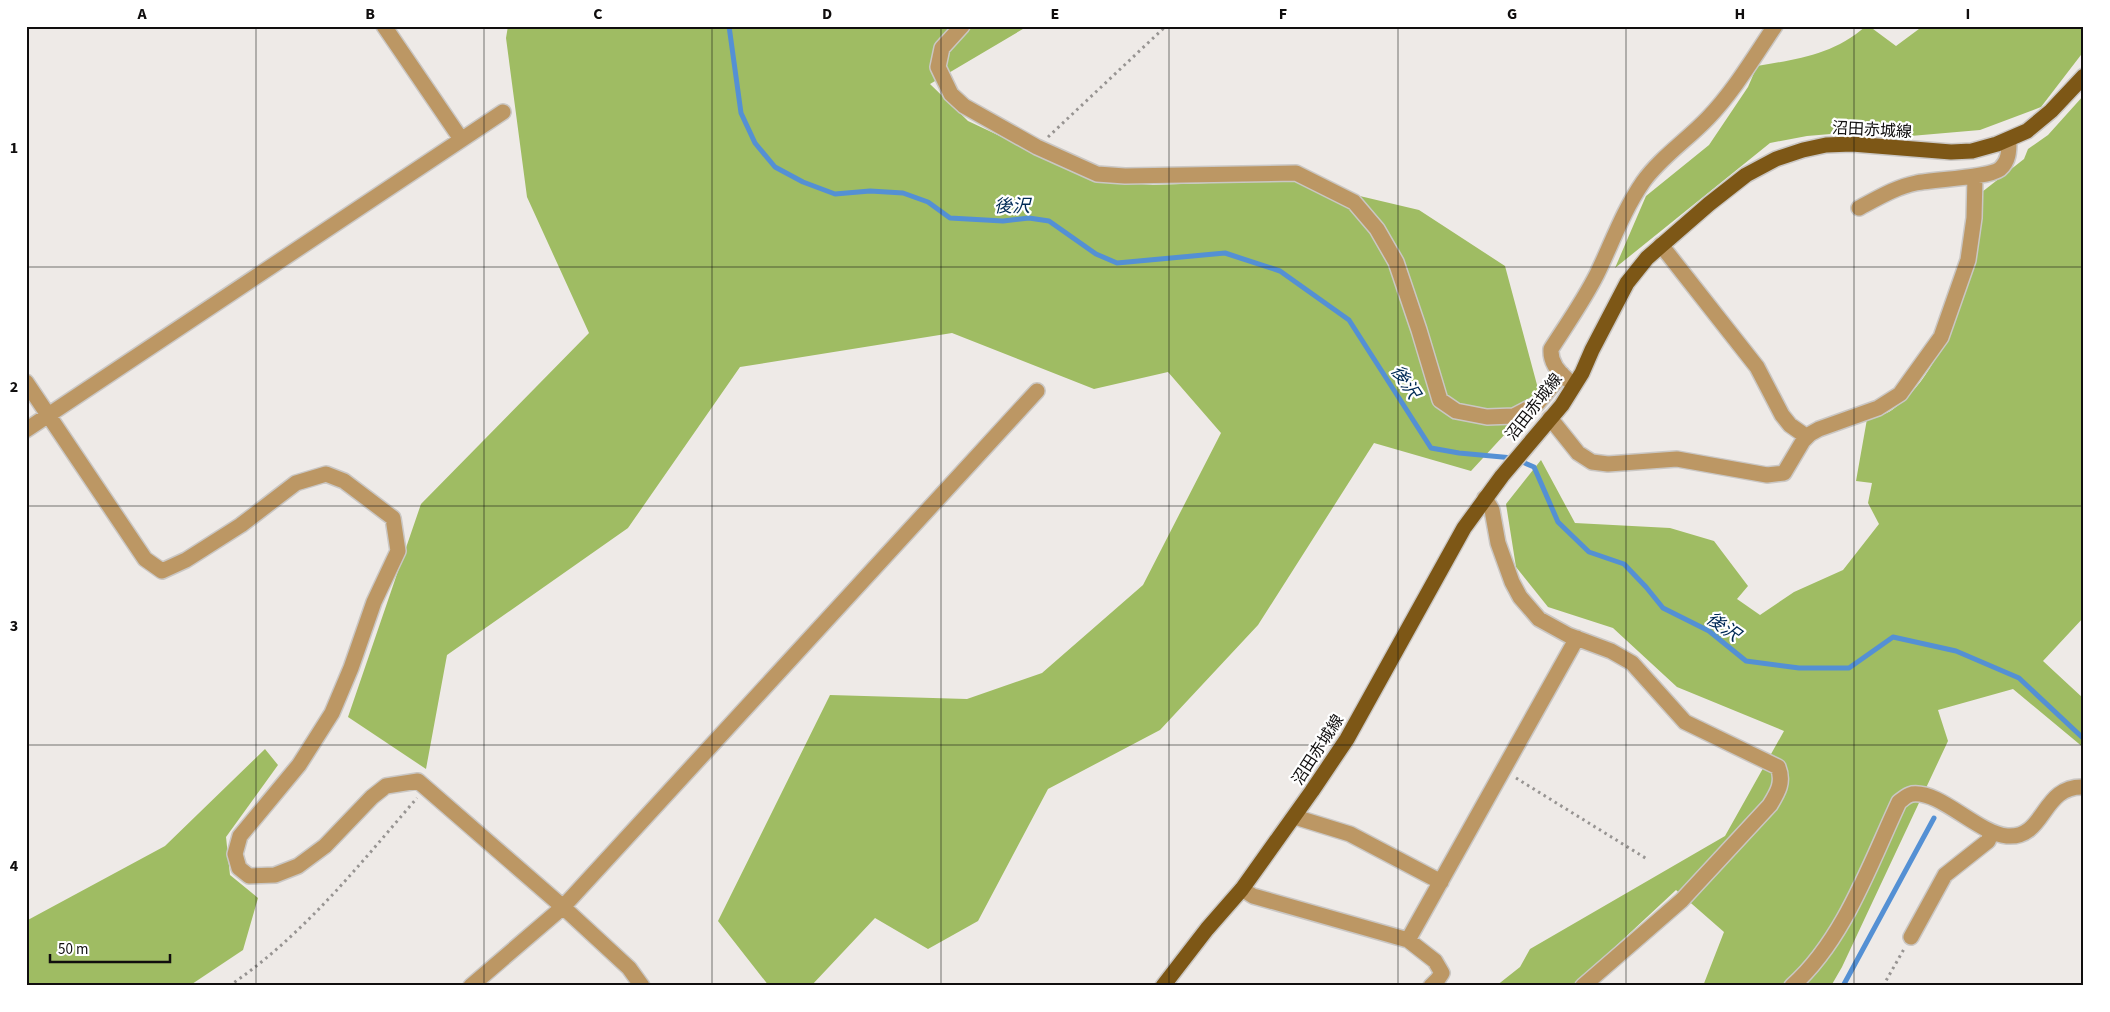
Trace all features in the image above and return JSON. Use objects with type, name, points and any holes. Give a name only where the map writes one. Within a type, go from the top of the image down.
[{"type":"main road","name":"沼田赤城線","points":[[1163,986],[1185,956],[1242,889],[1295,817],[1347,738],[1464,528],[1502,476],[1562,405],[1575,385],[1628,283],[1647,258],[1709,204],[1746,175],[1776,159],[1826,145],[1852,144],[1951,152],[1972,151],[2009,140],[2027,131],[2051,111],[2084,76]]},
{"type":"street","points":[[384,26],[461,139]]},
{"type":"street","points":[[962,26],[942,48],[938,67],[951,94],[964,106],[1037,147],[1097,174],[1125,176],[1296,173],[1354,202],[1377,229],[1396,262],[1440,400],[1456,411],[1487,417],[1514,416],[1537,404],[1562,374]]},
{"type":"street","points":[[1575,385],[1562,374],[1553,362],[1550,356],[1551,349],[1578,308],[1596,275],[1624,212],[1643,181],[1709,117],[1746,69],[1775,26]]},
{"type":"street","points":[[26,430],[503,112]]},
{"type":"street","points":[[1860,208],[1899,188],[1915,183],[1966,176],[1975,177],[1999,170],[2009,155],[2009,140]]},
{"type":"street","points":[[1550,418],[1585,459],[1608,464],[1677,459],[1767,475],[1784,473],[1807,437],[1819,429],[1878,408],[1892,400],[1906,388],[1941,337],[1968,260],[1974,218],[1975,177]]},
{"type":"street","points":[[1661,246],[1757,367],[1782,415],[1790,425],[1807,437]]},
{"type":"street","points":[[26,382],[50,414],[145,559],[162,571],[186,560],[241,525],[296,483],[326,474],[344,480],[393,518],[398,551],[374,602],[352,668],[332,713],[298,765],[240,836],[235,854],[239,868],[250,876],[274,875],[298,866],[325,846],[372,797],[386,786],[418,781],[563,907],[629,968],[642,986]]},
{"type":"street","points":[[471,986],[563,907],[1037,391]]},
{"type":"street","points":[[1485,498],[1492,510],[1498,543],[1505,564],[1520,597],[1540,619],[1577,638],[1611,651],[1632,663],[1685,722],[1778,767],[1781,775],[1780,789],[1770,805],[1689,893],[1583,986]]},
{"type":"street","points":[[1408,940],[1577,638]]},
{"type":"street","points":[[1792,986],[1821,956],[1846,914],[1900,802],[1906,797],[1913,794],[1928,796],[1992,832],[2007,836],[2026,832],[2035,824],[2059,793],[2075,786],[2084,787]]},
{"type":"street","points":[[1295,817],[1350,834],[1441,882]]},
{"type":"street","points":[[1911,937],[1945,875],[1988,841],[1992,832]]},
{"type":"street","points":[[1242,889],[1253,896],[1408,940],[1435,961],[1442,972],[1438,979],[1430,986]]},
{"type":"path","points":[[1037,147],[1166,26]]},
{"type":"path","points":[[1503,770],[1647,860]]},
{"type":"path","points":[[229,986],[302,928],[427,788]]},
{"type":"path","points":[[1883,986],[1911,937]]},
{"type":"green space","points":[[508,26],[1028,26],[930,84],[968,121],[1093,180],[1153,185],[1292,180],[1419,210],[1505,266],[1540,396],[1471,471],[1374,443],[1258,625],[1160,730],[1048,789],[978,921],[928,949],[875,918],[811,986],[769,986],[718,921],[830,695],[967,699],[1042,673],[1143,585],[1221,433],[1168,372],[1094,389],[952,333],[740,367],[628,528],[447,655],[426,769],[348,717],[421,504],[589,333],[527,197],[506,38]]},
{"type":"green space","points":[[1866,26],[1869,26],[1896,46],[1923,26],[2084,26],[2084,51],[2041,107],[1980,130],[1899,137],[1854,132],[1807,136],[1770,143],[1615,268],[1646,196],[1709,145],[1748,87],[1757,66],[1801,58],[1828,50],[1854,36]]},
{"type":"green space","points":[[2084,95],[2084,572],[2082,579],[2084,617],[2043,661],[2084,699],[2084,748],[2013,689],[1938,710],[1948,741],[1842,967],[1831,986],[1703,986],[1724,932],[1676,890],[1573,986],[1496,986],[1520,967],[1530,949],[1725,836],[1784,731],[1677,687],[1613,628],[1548,607],[1516,567],[1506,504],[1541,460],[1575,523],[1670,528],[1714,541],[1748,586],[1737,599],[1760,615],[1794,592],[1843,570],[1879,524],[1868,503],[1872,483],[1856,481],[1867,419],[1889,412],[1905,400],[1925,376],[1941,348],[1970,275],[1976,253],[1981,226],[1982,192],[2024,159],[2028,149],[2048,135]]},
{"type":"green space","points":[[265,749],[278,765],[226,837],[230,875],[258,898],[243,950],[189,986],[26,986],[26,921],[165,846]]},
{"type":"waterway","name":"後沢","points":[[729,26],[741,113],[755,143],[775,167],[803,182],[835,194],[870,191],[903,193],[928,202],[950,218],[1003,221],[1029,218],[1049,221],[1096,254],[1117,263],[1225,253],[1280,271],[1349,320],[1431,448],[1459,453],[1513,458],[1534,467],[1558,522],[1589,552],[1624,564],[1663,608],[1709,631],[1746,661],[1799,668],[1849,668],[1893,637],[1956,651],[2019,678],[2084,739]]},
{"type":"waterway","points":[[1843,986],[1934,818]]}]
